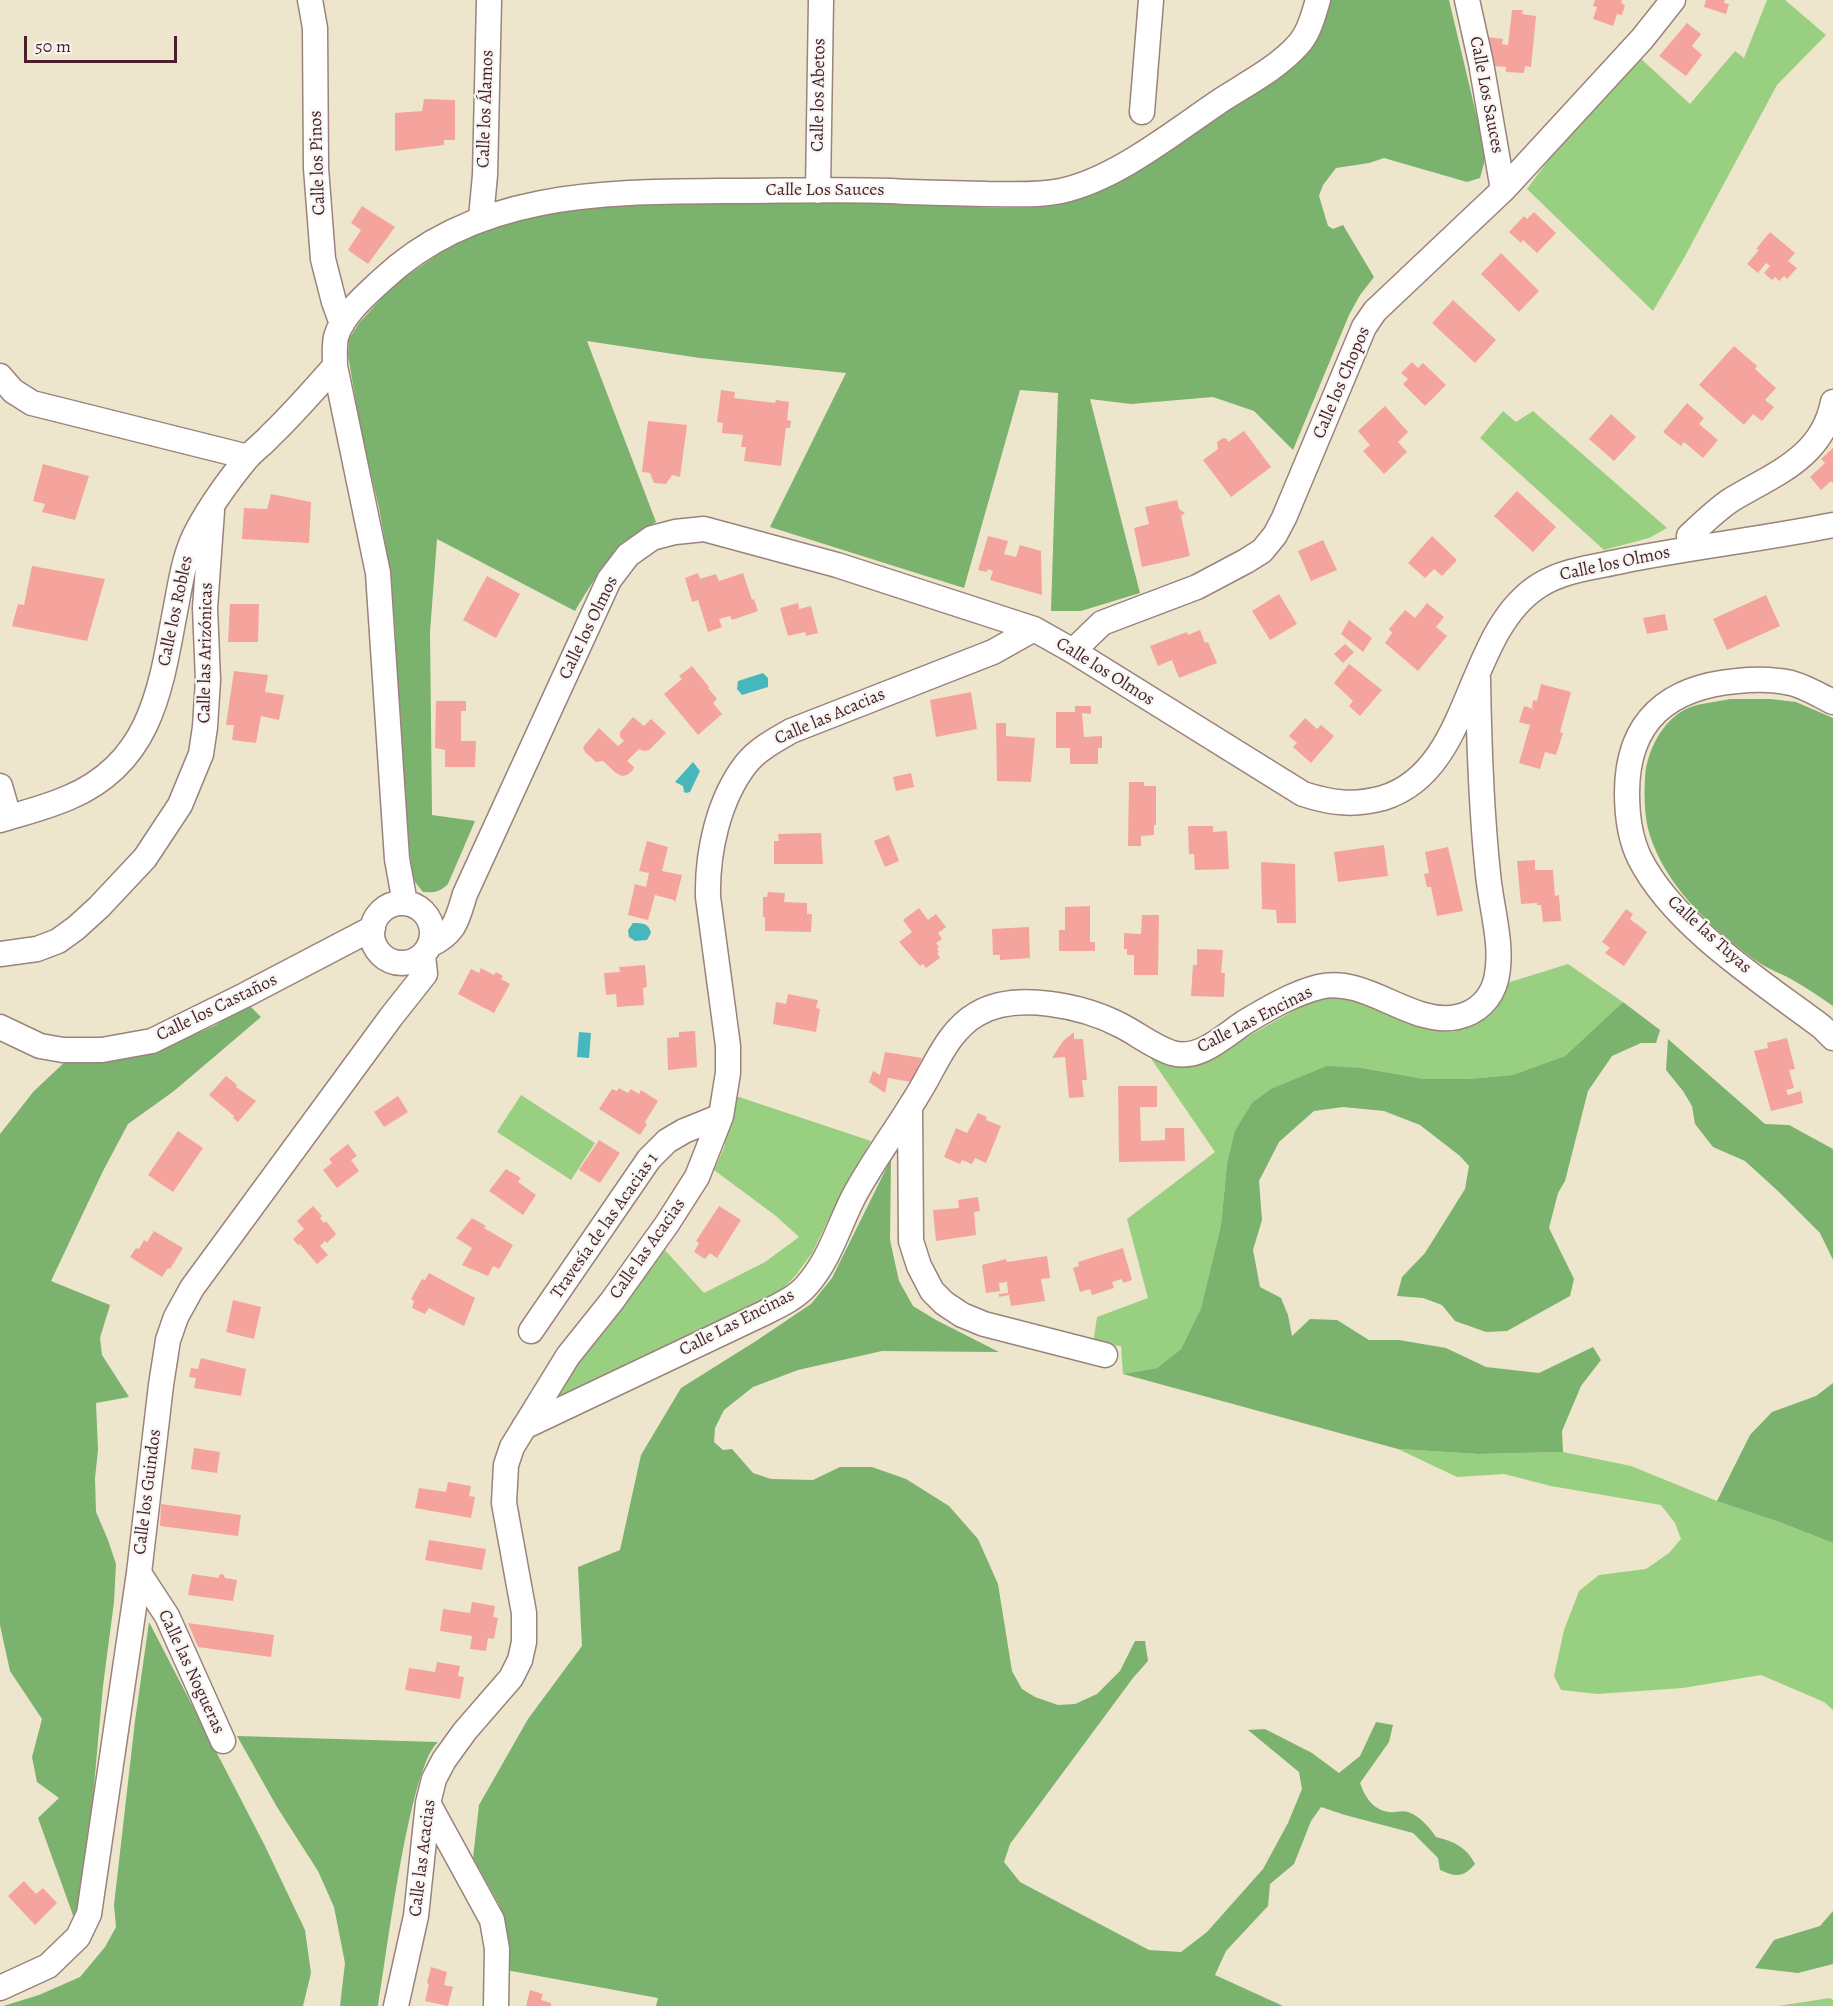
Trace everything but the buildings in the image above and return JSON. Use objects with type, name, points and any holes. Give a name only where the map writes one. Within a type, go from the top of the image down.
[{"type":"street","name":"Calle los Pinos","points":[[310,0],[315,28],[316,168],[323,259],[342,324]]},
{"type":"street","name":"Calle los Álamos","points":[[481,218],[485,175],[489,0]]},
{"type":"street","name":"Calle los Abetos","points":[[818,191],[821,0]]},
{"type":"street","points":[[1142,112],[1151,0]]},
{"type":"street","name":"Calle Los Sauces","points":[[335,366],[336,337],[342,324],[364,297],[389,273],[417,252],[460,227],[481,218],[552,201],[612,193],[818,191],[1037,195],[1087,184],[1180,129],[1281,61],[1298,45],[1311,24],[1318,0]]},
{"type":"street","name":"Calle Los Sauces","points":[[1467,0],[1481,63],[1503,190]]},
{"type":"street","name":"Calle los Chopos","points":[[1073,651],[1102,623],[1197,587],[1262,551],[1275,535],[1284,518],[1364,327],[1375,310],[1503,190],[1642,39],[1673,0]]},
{"type":"street","points":[[335,366],[378,573],[397,859],[414,907],[430,921],[433,933],[426,958],[404,964],[393,963],[382,957],[375,930],[397,859]]},
{"type":"street","name":"Calle los Robles","points":[[5,818],[69,798],[119,764],[131,751],[141,736],[150,715],[165,666],[189,549],[198,529],[248,457],[269,438],[335,366]]},
{"type":"street","points":[[0,376],[13,391],[32,403],[248,457]]},
{"type":"street","points":[[1690,549],[1689,536],[1729,502],[1781,472],[1816,442],[1827,425],[1833,402]]},
{"type":"street","name":"Calle las Arizónicas","points":[[0,954],[37,949],[58,941],[76,927],[99,907],[145,858],[180,805],[201,754],[206,727],[208,680],[205,608],[213,506]]},
{"type":"street","name":"Calle los Olmos","points":[[426,958],[451,932],[457,920],[465,894],[609,580],[628,555],[652,538],[675,532],[704,529],[837,565],[1034,629],[1303,794],[1341,804],[1359,804],[1398,793],[1414,783],[1445,746],[1503,623],[1520,600],[1554,576],[1690,549],[1776,537],[1833,525]]},
{"type":"street","name":"Calle las Acacias","points":[[396,2006],[416,1916],[429,1803],[434,1779],[444,1760],[465,1731],[511,1678],[520,1660],[524,1642],[524,1613],[504,1503],[506,1465],[512,1447],[568,1356],[612,1301],[667,1224],[697,1177],[721,1116],[728,1073],[728,1046],[708,897],[708,879],[710,852],[717,823],[728,796],[746,764],[768,745],[791,731],[993,652],[1034,629]]},
{"type":"street","name":"Calle Las Encinas","points":[[522,1428],[760,1315],[788,1300],[806,1286],[821,1267],[855,1195],[959,1027],[979,1013],[1005,1004],[1065,1005],[1091,1011],[1124,1026],[1153,1044],[1173,1053],[1185,1055],[1201,1051],[1246,1022],[1297,995],[1325,985],[1345,985],[1434,1018],[1457,1017],[1475,1011],[1487,1001],[1495,984],[1498,970],[1498,947],[1488,877],[1479,763],[1478,673]]},
{"type":"street","name":"Calle las Tuyas","points":[[1833,702],[1790,683],[1755,679],[1699,686],[1675,697],[1657,709],[1636,742],[1627,782],[1627,804],[1631,835],[1639,856],[1650,877],[1673,908],[1736,963],[1822,1027],[1833,1038]]},
{"type":"street","points":[[0,786],[5,818]]},
{"type":"street","points":[[375,930],[386,908],[395,904],[436,910],[465,894]]},
{"type":"street","name":"Calle los Castaños","points":[[0,1027],[40,1046],[63,1050],[102,1050],[152,1041],[327,953],[358,948],[375,930]]},
{"type":"street","name":"Calle los Guindos","points":[[0,1988],[48,1966],[78,1937],[89,1914],[139,1573],[161,1385],[168,1340],[176,1317],[192,1288],[391,1017],[426,958]]},
{"type":"street","name":"Calle los Guindos","points":[[391,1017],[399,981],[393,963]]},
{"type":"street","points":[[910,1109],[911,1241],[919,1266],[932,1291],[953,1309],[984,1324],[1105,1355]]},
{"type":"street","name":"Travesía de las Acacias 1","points":[[531,1331],[649,1159],[667,1141],[684,1131],[721,1116]]},
{"type":"street","name":"Calle las Nogueras","points":[[139,1573],[167,1616],[223,1741]]},
{"type":"street","points":[[429,1803],[492,1920],[497,1949],[496,2006]]},
{"type":"green space","points":[[1329,0],[1449,0],[1484,147],[1484,163],[1480,178],[1467,182],[1384,158],[1369,163],[1336,168],[1323,185],[1319,196],[1328,226],[1333,229],[1343,225],[1374,277],[1360,295],[1349,315],[1293,450],[1254,411],[1213,397],[1131,404],[1090,399],[1140,593],[1081,611],[1051,611],[1058,393],[1020,390],[964,588],[770,527],[846,373],[700,358],[587,341],[656,522],[619,550],[592,584],[575,611],[437,539],[430,632],[432,815],[475,821],[448,884],[437,891],[423,892],[415,882],[412,873],[401,768],[395,626],[390,570],[379,508],[361,432],[348,355],[349,339],[359,323],[395,284],[453,244],[487,227],[521,218],[614,204],[785,200],[1003,208],[1059,205],[1087,196],[1108,185],[1287,71]]},
{"type":"green space","points":[[1767,0],[1785,0],[1826,35],[1777,85],[1653,311],[1527,189],[1556,150],[1639,57],[1690,104],[1735,51],[1744,58]]},
{"type":"green space","points":[[1503,411],[1516,422],[1533,411],[1667,528],[1649,538],[1604,550],[1480,438]]},
{"type":"green space","points":[[1730,699],[1771,699],[1796,702],[1833,718],[1833,1006],[1796,982],[1758,962],[1711,924],[1683,895],[1661,862],[1650,836],[1645,811],[1645,777],[1649,757],[1657,738],[1677,714],[1686,709]]},
{"type":"green space","points":[[1568,964],[1623,1002],[1565,1056],[1512,1075],[1469,1079],[1425,1079],[1362,1068],[1227,1164],[1221,1225],[1201,1308],[1181,1349],[1157,1368],[1123,1374],[1121,1346],[1093,1344],[1097,1317],[1148,1298],[1127,1219],[1215,1152],[1150,1057],[1182,1065],[1197,1065],[1302,1006],[1327,997],[1349,998],[1428,1029],[1453,1032],[1481,1021],[1497,1008],[1507,983]]},
{"type":"green space","points":[[1623,1002],[1660,1030],[1656,1043],[1641,1043],[1612,1056],[1588,1091],[1565,1181],[1558,1193],[1549,1228],[1574,1279],[1570,1296],[1507,1331],[1486,1332],[1455,1321],[1442,1305],[1423,1298],[1397,1296],[1402,1277],[1425,1253],[1465,1189],[1469,1166],[1460,1156],[1420,1125],[1384,1111],[1343,1107],[1314,1111],[1279,1142],[1259,1181],[1262,1220],[1253,1250],[1260,1287],[1281,1298],[1288,1315],[1292,1336],[1310,1319],[1337,1320],[1369,1340],[1399,1340],[1446,1348],[1486,1367],[1539,1373],[1593,1347],[1601,1360],[1581,1386],[1562,1431],[1563,1452],[1478,1454],[1398,1449],[1123,1374],[1157,1368],[1181,1349],[1201,1308],[1221,1225],[1227,1164],[1235,1131],[1252,1103],[1271,1089],[1327,1066],[1362,1068],[1425,1079],[1469,1079],[1512,1075],[1565,1056]]},
{"type":"green space","points":[[249,1005],[261,1017],[174,1091],[128,1124],[51,1281],[110,1305],[100,1338],[102,1355],[129,1397],[96,1403],[98,1450],[95,1478],[96,1512],[116,1564],[91,1819],[80,1905],[74,1918],[38,1818],[59,1798],[37,1782],[32,1757],[42,1719],[10,1671],[0,1625],[0,1134],[34,1091],[66,1061],[176,1042],[214,1026]]},
{"type":"green space","points":[[1668,1039],[1765,1124],[1789,1125],[1833,1149],[1833,1260],[1820,1233],[1779,1192],[1745,1161],[1713,1147],[1695,1124],[1692,1106],[1666,1070]]},
{"type":"green space","points":[[521,1095],[595,1143],[571,1180],[497,1132]]},
{"type":"green space","points":[[736,1096],[871,1141],[812,1253],[796,1275],[775,1297],[562,1396],[555,1397],[554,1391],[664,1249],[704,1293],[765,1262],[799,1237],[776,1216],[714,1170],[724,1148]]},
{"type":"green space","points":[[891,1159],[890,1240],[899,1281],[913,1306],[999,1352],[882,1351],[798,1370],[753,1387],[724,1410],[715,1428],[714,1442],[723,1450],[732,1449],[753,1473],[771,1479],[813,1480],[840,1467],[872,1467],[906,1479],[949,1506],[978,1539],[998,1584],[1012,1671],[1022,1689],[1035,1697],[1058,1705],[1075,1704],[1097,1694],[1120,1671],[1135,1641],[1145,1641],[1148,1661],[1010,1844],[1004,1862],[1020,1882],[1149,1950],[1181,1952],[1207,1932],[1263,1869],[1288,1823],[1302,1789],[1299,1772],[1248,1730],[1265,1729],[1312,1753],[1339,1773],[1360,1756],[1376,1722],[1393,1725],[1389,1742],[1360,1783],[1364,1793],[1378,1809],[1389,1812],[1406,1811],[1413,1814],[1436,1837],[1464,1849],[1475,1864],[1467,1872],[1459,1875],[1440,1870],[1438,1858],[1413,1833],[1321,1807],[1311,1821],[1294,1864],[1270,1884],[1268,1906],[1226,1951],[1215,1975],[1283,2006],[656,2006],[658,1998],[506,1970],[508,1935],[500,1906],[473,1858],[479,1805],[528,1719],[582,1646],[578,1567],[620,1550],[641,1455],[681,1388],[811,1304],[832,1278]]},
{"type":"green space","points":[[1833,1383],[1833,1543],[1717,1501],[1750,1435],[1772,1412],[1816,1396]]},
{"type":"green space","points":[[1398,1449],[1478,1454],[1563,1452],[1631,1466],[1717,1501],[1833,1543],[1833,1710],[1824,1702],[1761,1675],[1683,1688],[1597,1694],[1561,1690],[1554,1676],[1564,1630],[1579,1591],[1599,1575],[1646,1569],[1669,1553],[1681,1539],[1675,1523],[1661,1505],[1551,1486],[1504,1474],[1457,1477]]},
{"type":"green space","points":[[149,1622],[264,1844],[305,1930],[311,1973],[303,2006],[3,2006],[39,1995],[80,1977],[105,1947],[116,1927],[114,1905]]},
{"type":"green space","points":[[237,1736],[438,1742],[427,1758],[408,1824],[378,2006],[340,2006],[345,1963],[334,1907],[318,1871],[277,1807]]},
{"type":"green space","points":[[1833,1911],[1833,1964],[1798,1973],[1755,1968],[1774,1940],[1820,1926]]},
{"type":"green space","points":[[1830,1998],[1833,2000],[1833,2006],[1778,2006]]},
{"type":"water","points":[[763,673],[768,678],[768,687],[742,695],[737,689],[738,681]]},
{"type":"water","points":[[693,762],[700,771],[690,792],[686,793],[683,786],[675,782]]},
{"type":"water","points":[[633,923],[649,927],[651,933],[647,940],[635,941],[629,937],[628,930]]},
{"type":"water","points":[[579,1032],[591,1033],[589,1058],[577,1057]]}]
